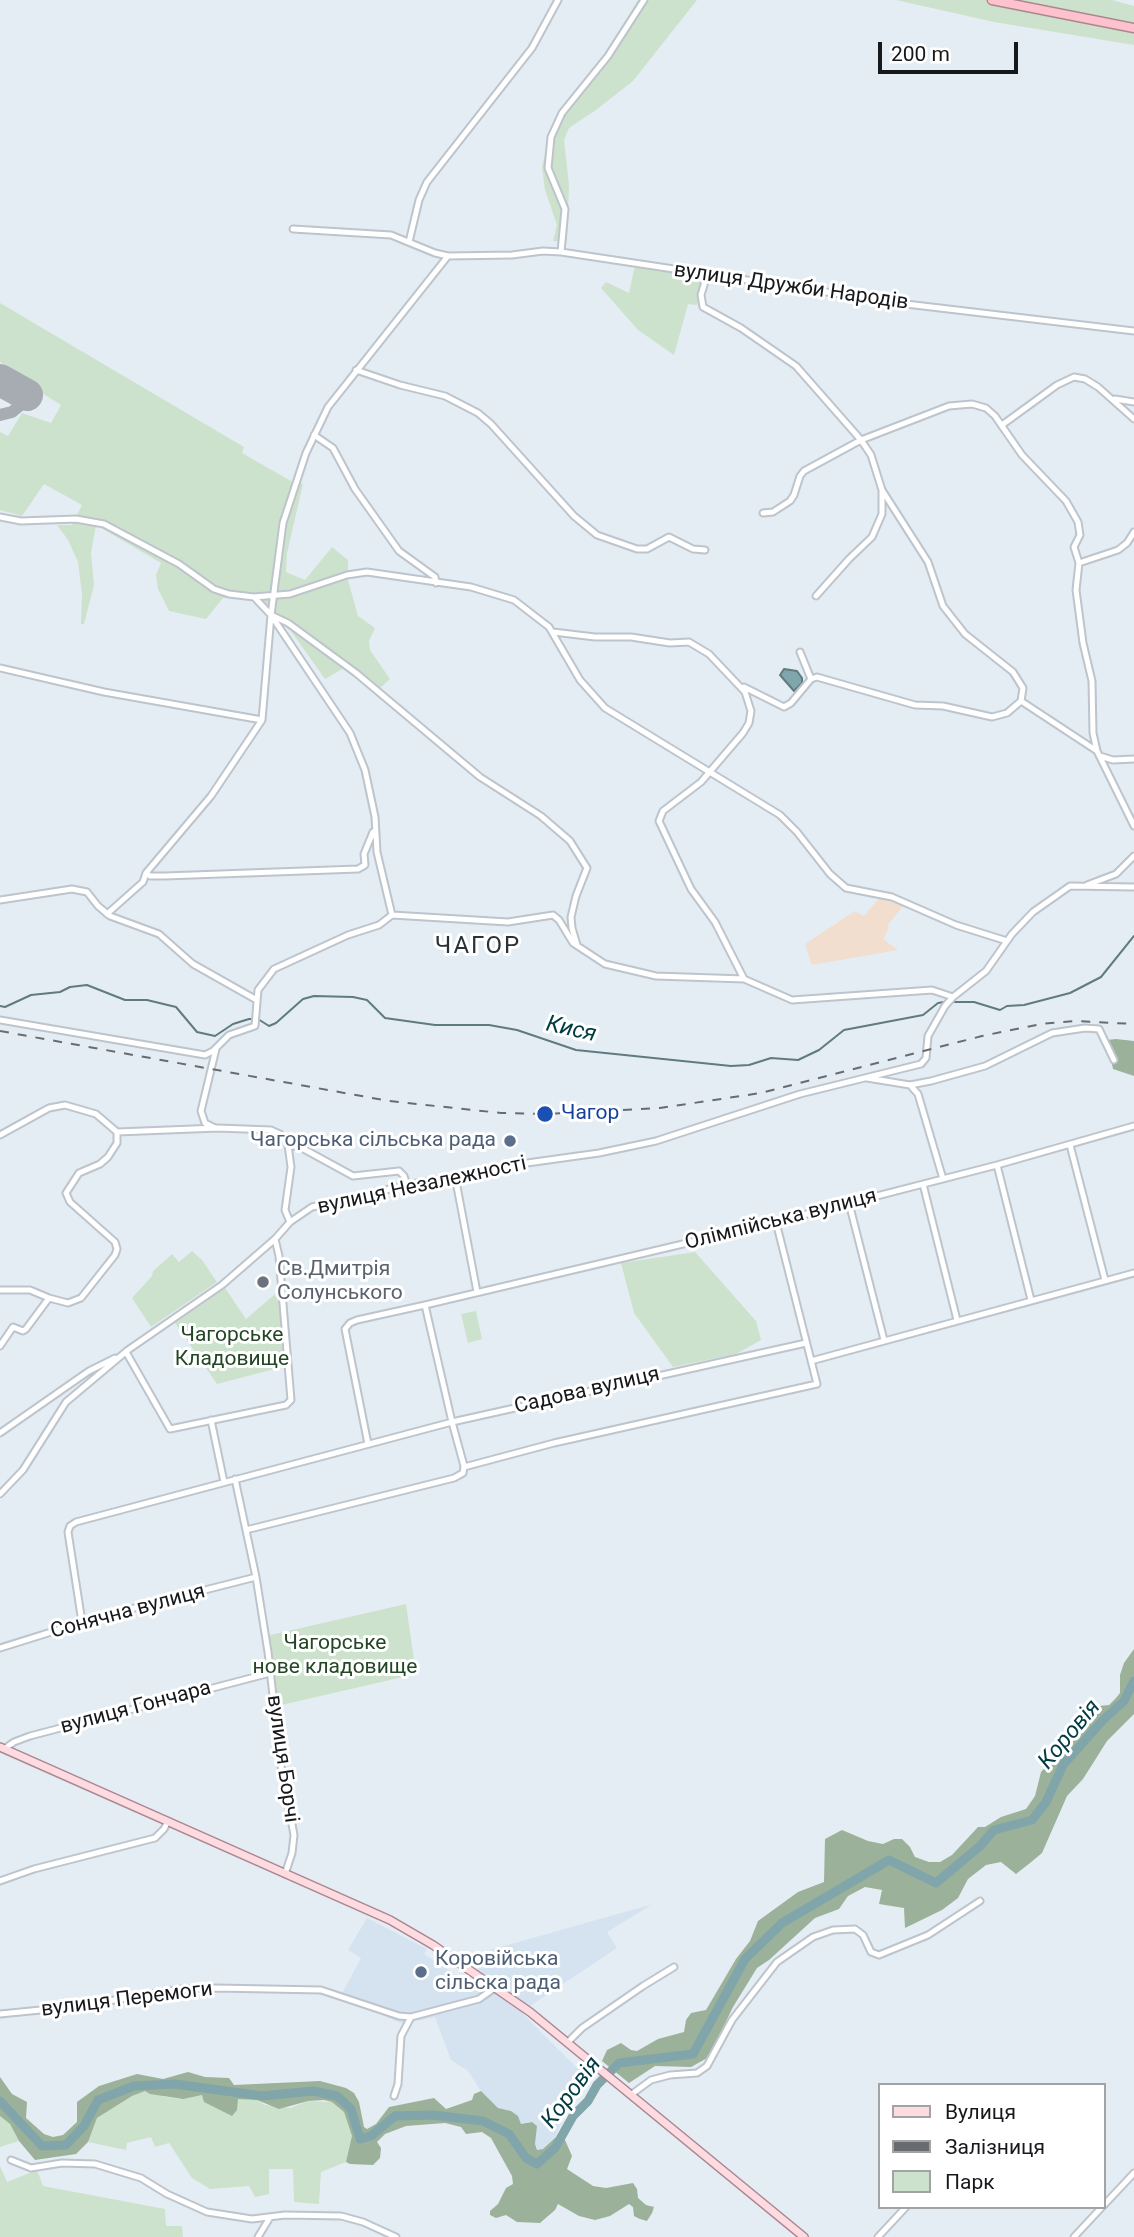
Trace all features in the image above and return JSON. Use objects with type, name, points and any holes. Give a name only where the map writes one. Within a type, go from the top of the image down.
[{"type":"highway","points":[[992,0],[1134,28]]},
{"type":"main road","points":[[2,1748],[390,1920],[433,1945],[496,1987],[568,2042],[804,2237]]},
{"type":"street","points":[[409,242],[419,200],[427,182],[532,48],[558,0]]},
{"type":"street","points":[[561,252],[565,209],[548,168],[551,137],[562,113],[608,56],[644,0]]},
{"type":"street","points":[[107,914],[143,882],[146,873],[211,796],[262,720],[271,615],[283,523],[297,475],[328,407],[448,256],[391,235],[293,229]]},
{"type":"street","name":"вулиця Дружби Народів","points":[[448,256],[561,252],[906,304],[1134,331]]},
{"type":"street","points":[[553,632],[595,637],[631,637],[670,643],[691,642],[709,654],[740,684],[783,707],[791,703],[811,679],[820,677],[919,706],[943,706],[995,717],[1007,713],[1021,701],[1023,688],[1013,672],[965,634],[943,607],[928,562],[882,490],[871,455],[861,440],[796,366],[741,328],[703,307],[701,295],[707,275]]},
{"type":"street","points":[[356,370],[445,396],[478,413],[574,516],[597,535],[637,549],[647,549],[669,537],[693,549],[705,550]]},
{"type":"street","points":[[1002,425],[1057,385],[1072,378],[1085,379],[1112,398],[1134,419]]},
{"type":"street","points":[[1112,398],[1134,402]]},
{"type":"street","points":[[763,513],[772,512],[790,501],[804,471],[861,440],[934,410],[961,404],[982,405],[991,411],[1022,455],[1073,510],[1080,532],[1074,546],[1079,563],[1076,590],[1083,643],[1092,681],[1093,733],[1098,753],[1134,826]]},
{"type":"street","points":[[314,435],[333,448],[355,489],[399,551],[435,577],[436,583]]},
{"type":"street","points":[[816,596],[872,537],[882,514],[882,490]]},
{"type":"street","points":[[0,517],[27,522],[71,519],[99,522],[179,564],[217,591],[254,597],[290,594],[358,572],[471,587],[514,600],[553,632],[580,680],[605,708],[784,818],[826,869],[846,888],[892,897],[956,925],[1007,941]]},
{"type":"street","points":[[1079,563],[1118,550],[1134,533]]},
{"type":"street","points":[[254,597],[271,615],[350,733],[365,770],[375,817],[377,852],[392,915]]},
{"type":"street","points":[[271,615],[288,623],[356,673],[480,777],[541,816],[570,841],[587,868],[571,917],[573,933],[579,947]]},
{"type":"street","points":[[800,653],[811,679]]},
{"type":"street","points":[[0,668],[93,690],[262,720]]},
{"type":"street","points":[[740,684],[749,700],[749,723],[710,772],[663,811],[659,824],[680,861],[693,893],[715,922],[744,979]]},
{"type":"street","points":[[1021,701],[1098,753],[1112,760],[1134,759]]},
{"type":"street","points":[[146,873],[150,876],[165,876],[360,869],[365,865],[364,854],[374,829]]},
{"type":"street","points":[[1084,886],[1106,879],[1121,870],[1134,856]]},
{"type":"street","points":[[0,1020],[197,1055],[207,1054],[216,1049],[226,1036],[251,1029],[256,1024],[255,999],[264,980],[279,966],[321,950],[348,935],[379,925],[392,915],[508,922],[551,915],[558,919],[569,939],[606,964],[642,974],[744,979],[794,1001],[932,989],[942,991],[951,998],[982,975],[1027,918],[1069,886],[1134,887]]},
{"type":"street","points":[[0,900],[77,889],[91,895],[96,905],[107,914],[159,934],[193,964],[255,999]]},
{"type":"street","name":"вулиця Незалежності","points":[[0,1494],[23,1470],[66,1402],[124,1353],[222,1285],[275,1239],[290,1222],[312,1207],[407,1185],[656,1141],[800,1094],[921,1064],[926,1058],[927,1039],[951,998]]},
{"type":"street","points":[[864,1078],[910,1085],[977,1069],[1048,1034],[1073,1029],[1098,1028],[1114,1060]]},
{"type":"street","points":[[216,1049],[201,1111],[205,1122],[218,1128]]},
{"type":"street","points":[[910,1085],[918,1094],[943,1179]]},
{"type":"street","points":[[0,1134],[49,1108],[65,1105],[96,1114],[117,1132],[218,1128],[271,1130],[280,1134],[288,1145],[291,1167],[285,1210],[290,1222]]},
{"type":"street","name":"Олімпійська вулиця","points":[[368,1444],[345,1329],[352,1322],[776,1222],[997,1165],[1134,1126]]},
{"type":"street","points":[[0,1290],[30,1290],[68,1303],[79,1299],[116,1253],[115,1242],[70,1202],[66,1193],[79,1173],[106,1159],[117,1143],[117,1132]]},
{"type":"street","points":[[288,1145],[302,1148],[353,1176],[400,1171],[407,1185]]},
{"type":"street","points":[[1070,1145],[1105,1280]]},
{"type":"street","points":[[997,1165],[1031,1300]]},
{"type":"street","points":[[455,1176],[477,1292]]},
{"type":"street","points":[[923,1184],[957,1320]]},
{"type":"street","points":[[849,1203],[884,1340]]},
{"type":"street","points":[[464,1467],[817,1384],[776,1222]]},
{"type":"street","points":[[0,1433],[92,1369],[124,1353],[170,1429],[286,1405],[291,1400],[279,1256],[275,1239]]},
{"type":"street","points":[[811,1361],[1134,1273]]},
{"type":"street","points":[[0,1346],[13,1327],[26,1330],[49,1298]]},
{"type":"street","points":[[246,1530],[454,1478],[463,1473],[464,1467],[425,1305]]},
{"type":"street","name":"Садова вулиця","points":[[82,1622],[68,1532],[70,1526],[79,1521],[452,1422],[807,1343]]},
{"type":"street","points":[[211,1420],[224,1482]]},
{"type":"street","name":"вулиця Борчі","points":[[234,1479],[256,1577],[281,1766],[294,1840],[285,1874]]},
{"type":"street","name":"Сонячна вулиця","points":[[0,1648],[82,1622],[256,1577]]},
{"type":"street","name":"вулиця Гончара","points":[[2,1748],[30,1735],[270,1673]]},
{"type":"street","points":[[0,1881],[44,1866],[153,1838],[163,1831],[168,1821]]},
{"type":"street","points":[[632,2094],[651,2080],[697,2073],[707,2066],[732,2020],[777,1962],[813,1937],[833,1930],[855,1929],[863,1935],[871,1952],[879,1955],[928,1936],[980,1901]]},
{"type":"street","points":[[568,2042],[582,2028],[674,1967]]},
{"type":"street","name":"вулиця Перемоги","points":[[0,2014],[71,2007],[196,1988],[325,1990],[399,2016],[411,2017],[477,2000],[496,1987]]},
{"type":"street","points":[[394,2096],[398,2084],[401,2036],[411,2017]]},
{"type":"street","points":[[11,2160],[31,2168],[62,2163],[95,2164],[141,2178],[167,2194],[207,2212],[247,2219],[341,2216],[363,2222],[396,2237]]},
{"type":"street","points":[[1106,2203],[1134,2173]]},
{"type":"street","points":[[878,2237],[904,2209]]},
{"type":"street","points":[[1074,2237],[1100,2209]]},
{"type":"street","points":[[258,2237],[269,2219]]},
{"type":"shaded area","points":[[784,669],[797,671],[802,678],[802,683],[794,691],[780,675]]},
{"type":"shaded area","points":[[881,896],[904,905],[887,926],[889,928],[883,939],[898,950],[812,965],[805,944],[855,911],[864,916]]},
{"type":"shaded area","points":[[653,1904],[607,1932],[617,1948],[521,2012],[583,2074],[570,2090],[570,2101],[555,2138],[543,2149],[537,2150],[535,2144],[537,2126],[532,2122],[521,2124],[518,2116],[511,2111],[498,2108],[481,2091],[468,2071],[451,2060],[435,2017],[403,2024],[340,1997],[361,1958],[348,1950],[367,1918],[427,1949],[424,1954],[469,1984],[490,1950]]},
{"type":"green space","points":[[638,0],[697,0],[633,81],[569,128],[564,140],[569,185],[567,242],[553,241],[557,225],[545,190],[542,167],[547,144],[571,96],[599,64]]},
{"type":"green space","points":[[896,0],[1112,0],[1134,6],[1134,45],[994,22]]},
{"type":"green space","points":[[635,265],[704,275],[697,305],[688,304],[674,355],[638,330],[601,288],[606,282],[629,293]]},
{"type":"green space","points":[[0,303],[244,447],[242,453],[291,481],[303,484],[287,553],[286,572],[305,580],[332,547],[348,560],[348,580],[358,616],[375,628],[369,641],[370,650],[390,679],[379,689],[352,666],[325,679],[286,624],[271,615],[258,598],[223,598],[206,619],[169,611],[158,589],[156,575],[161,563],[96,525],[91,553],[94,585],[84,624],[81,624],[82,594],[78,562],[68,540],[57,525],[72,525],[82,505],[44,484],[22,516],[0,510],[0,432],[8,436],[22,413],[51,423],[61,405],[37,390],[39,384],[0,362]]},
{"type":"green space","points":[[1107,1040],[1134,1041],[1134,1076],[1113,1069]]},
{"type":"green space","points":[[192,1251],[202,1260],[217,1282],[151,1327],[132,1298],[152,1276],[153,1271],[172,1254],[179,1262]]},
{"type":"green space","points":[[695,1252],[756,1321],[761,1340],[736,1354],[673,1367],[634,1313],[621,1263]]},
{"type":"green space","name":"Чагорське Кладовище","points":[[225,1288],[246,1319],[281,1289],[290,1365],[217,1384],[175,1323]]},
{"type":"green space","points":[[476,1311],[482,1339],[468,1343],[461,1314]]},
{"type":"green space","name":"Чагорське нове кладовище","points":[[406,1604],[416,1674],[277,1706],[266,1636]]},
{"type":"green space","points":[[1134,1649],[1134,1714],[1107,1741],[1083,1779],[1067,1796],[1042,1853],[1016,1874],[1001,1862],[986,1865],[968,1879],[958,1898],[942,1910],[905,1928],[904,1908],[879,1904],[882,1890],[865,1887],[848,1896],[839,1909],[815,1918],[757,1968],[733,2007],[709,2057],[691,2067],[655,2066],[629,2083],[602,2061],[607,2050],[621,2043],[637,2051],[658,2039],[684,2032],[686,2020],[691,2013],[706,2010],[736,1959],[750,1941],[758,1921],[798,1892],[824,1882],[825,1839],[842,1830],[883,1844],[902,1839],[915,1857],[929,1862],[940,1862],[952,1855],[978,1827],[985,1827],[1001,1817],[1026,1809],[1035,1796],[1041,1772],[1099,1706],[1109,1705],[1120,1693],[1120,1675],[1124,1663]]},
{"type":"green space","points":[[188,2072],[205,2077],[229,2078],[234,2085],[320,2081],[346,2088],[354,2093],[359,2102],[364,2127],[367,2129],[376,2124],[389,2107],[434,2098],[446,2109],[472,2100],[474,2094],[481,2091],[498,2108],[518,2116],[521,2124],[532,2122],[537,2126],[537,2150],[543,2149],[555,2138],[565,2140],[572,2156],[567,2169],[593,2186],[606,2188],[633,2183],[638,2198],[646,2205],[654,2207],[647,2221],[634,2216],[633,2207],[629,2204],[610,2216],[595,2220],[579,2216],[558,2204],[540,2223],[517,2222],[506,2215],[496,2218],[490,2215],[490,2211],[498,2204],[506,2188],[513,2184],[512,2176],[491,2138],[482,2132],[466,2134],[461,2127],[445,2123],[406,2126],[385,2134],[377,2142],[381,2148],[380,2158],[373,2165],[350,2164],[346,2162],[352,2136],[344,2112],[332,2102],[324,2100],[308,2101],[279,2109],[257,2100],[238,2099],[237,2110],[232,2116],[204,2102],[202,2095],[183,2099],[145,2091],[97,2118],[88,2142],[76,2154],[35,2160],[19,2141],[10,2124],[0,2116],[0,2077],[12,2094],[27,2102],[26,2118],[44,2134],[53,2137],[63,2135],[77,2122],[77,2102],[99,2086],[137,2074],[163,2079]]},
{"type":"green space","points":[[145,2091],[182,2099],[202,2095],[257,2100],[265,2105],[290,2108],[308,2101],[332,2102],[344,2112],[352,2136],[351,2146],[346,2162],[321,2172],[319,2204],[294,2202],[293,2169],[269,2169],[269,2194],[255,2197],[249,2186],[210,2189],[192,2178],[169,2143],[155,2147],[151,2137],[127,2143],[126,2150],[88,2142],[97,2118]]},
{"type":"green space","points":[[0,2116],[10,2124],[19,2141],[0,2147]]},
{"type":"green space","points":[[0,2166],[7,2182],[37,2170],[43,2186],[165,2209],[166,2226],[182,2226],[183,2237],[0,2237]]},
{"type":"waterway","name":"Кися","points":[[950,1002],[974,1002],[1000,1010],[1007,1006],[1024,1005],[1070,993],[1101,977],[1134,936]]},
{"type":"waterway","name":"Кися","points":[[0,1006],[5,1007],[31,995],[60,992],[70,987],[87,985],[125,1000],[147,1000],[176,1007],[197,1032],[215,1036],[233,1024],[249,1019],[258,1019],[269,1026],[303,999],[314,996],[353,997],[367,1000],[385,1018],[435,1025],[489,1025],[517,1030],[576,1050],[731,1066],[749,1065],[771,1058],[798,1060],[819,1050],[844,1030],[923,1015],[938,1003],[944,1002]]},
{"type":"waterway","name":"Коровія","points":[[0,2101],[42,2146],[66,2145],[84,2126],[98,2100],[134,2086],[175,2084],[262,2096],[313,2091],[337,2096],[351,2109],[360,2139],[371,2136],[395,2116],[433,2115],[483,2121],[509,2134],[526,2158],[537,2164],[555,2148],[573,2116],[588,2101],[597,2085],[619,2063],[693,2054],[745,1959],[782,1923],[889,1860],[936,1883],[980,1846],[994,1830],[1032,1820],[1046,1802],[1063,1765],[1124,1701],[1134,1681]]},
{"type":"taxiway","points":[[0,415],[12,412],[18,407],[24,394]]},
{"type":"runway","points":[[0,380],[27,395]]},
{"type":"railway","points":[[0,1031],[389,1101],[501,1113],[545,1114],[660,1108],[761,1093],[982,1036],[1041,1024],[1075,1021],[1134,1024]]},
{"type":"place","name":"Чагор","points":[[545,1114]]},
{"type":"place","name":"Чагорська сільська рада","points":[[510,1141]]},
{"type":"place","name":"Св.Дмитрія Солунського","points":[[263,1282]]},
{"type":"place","name":"Коровійська сільска рада","points":[[421,1972]]},
{"type":"district","name":"ЧАГОР","points":[[478,947]]}]
